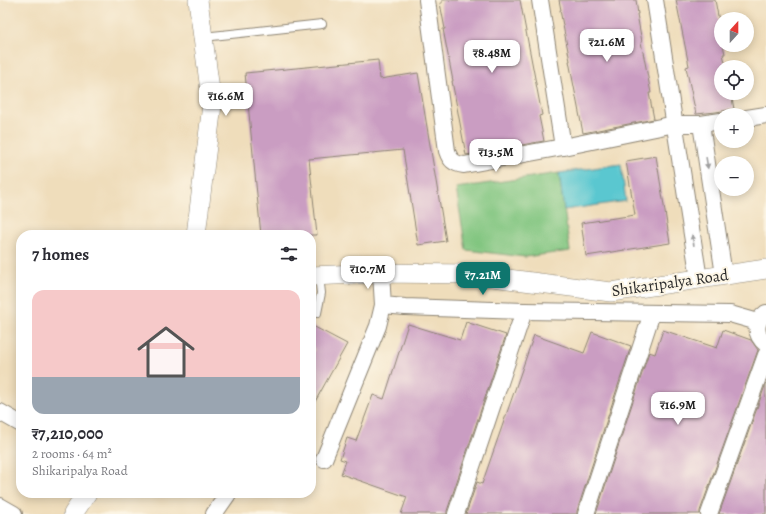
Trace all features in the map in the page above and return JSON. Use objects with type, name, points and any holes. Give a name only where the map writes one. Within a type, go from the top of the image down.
[{"type":"street","points":[[197,230],[212,105],[198,0]]},
{"type":"street","points":[[427,0],[446,151],[452,162],[464,165],[563,147],[675,124],[714,123]]},
{"type":"street","points":[[540,0],[563,147]]},
{"type":"street","points":[[655,0],[699,279]]},
{"type":"street","points":[[754,117],[766,115]]},
{"type":"street","points":[[701,124],[724,275]]},
{"type":"street","name":"Shikaripalya Road","points":[[316,276],[381,273],[469,274],[611,292],[766,269]]},
{"type":"street","points":[[324,459],[378,326],[383,305],[381,273]]},
{"type":"street","points":[[383,305],[524,311],[730,314],[762,318],[757,328],[760,339],[766,344]]},
{"type":"street","points":[[456,514],[524,311]]},
{"type":"street","points":[[586,514],[652,312]]},
{"type":"street","points":[[709,514],[766,355]]},
{"type":"street","points":[[0,412],[16,421]]},
{"type":"street","points":[[73,514],[84,498]]},
{"type":"street","points":[[214,514],[225,498]]},
{"type":"street","points":[[0,506],[14,514]]},
{"type":"lane","points":[[203,37],[322,24]]},
{"type":"lane","points":[[316,279],[321,293],[317,312]]},
{"type":"green space","points":[[559,173],[570,251],[525,257],[466,250],[456,188]]},
{"type":"water","points":[[621,164],[626,201],[564,210],[559,173]]},
{"type":"building","points":[[442,0],[520,0],[542,115],[539,116],[544,141],[466,155],[443,29],[445,29],[440,3],[442,3]]},
{"type":"building","points":[[559,0],[636,0],[641,42],[651,93],[649,93],[654,119],[583,133]]},
{"type":"building","points":[[676,0],[715,0],[717,12],[714,12],[714,52],[725,52],[725,54],[723,54],[724,60],[714,60],[714,100],[732,100],[734,108],[714,108],[714,112],[696,114],[686,67],[689,66]]},
{"type":"building","points":[[378,60],[380,79],[418,73],[446,241],[418,245],[403,150],[309,159],[317,235],[316,230],[261,230],[245,73]]},
{"type":"building","points":[[656,156],[670,243],[586,256],[581,223],[635,215],[626,161]]},
{"type":"building","points":[[466,322],[506,335],[447,514],[401,514],[407,497],[341,474],[346,461],[340,459],[347,438],[356,441],[373,395],[384,399],[408,324],[460,340]]},
{"type":"building","points":[[316,328],[347,344],[316,400]]},
{"type":"building","points":[[663,330],[717,348],[723,330],[751,340],[758,350],[700,514],[596,514],[649,352],[655,354]]},
{"type":"building","points":[[592,332],[631,346],[577,514],[466,514],[477,482],[482,484],[534,335],[584,353]]},
{"type":"building","points":[[766,383],[766,514],[719,514]]}]
